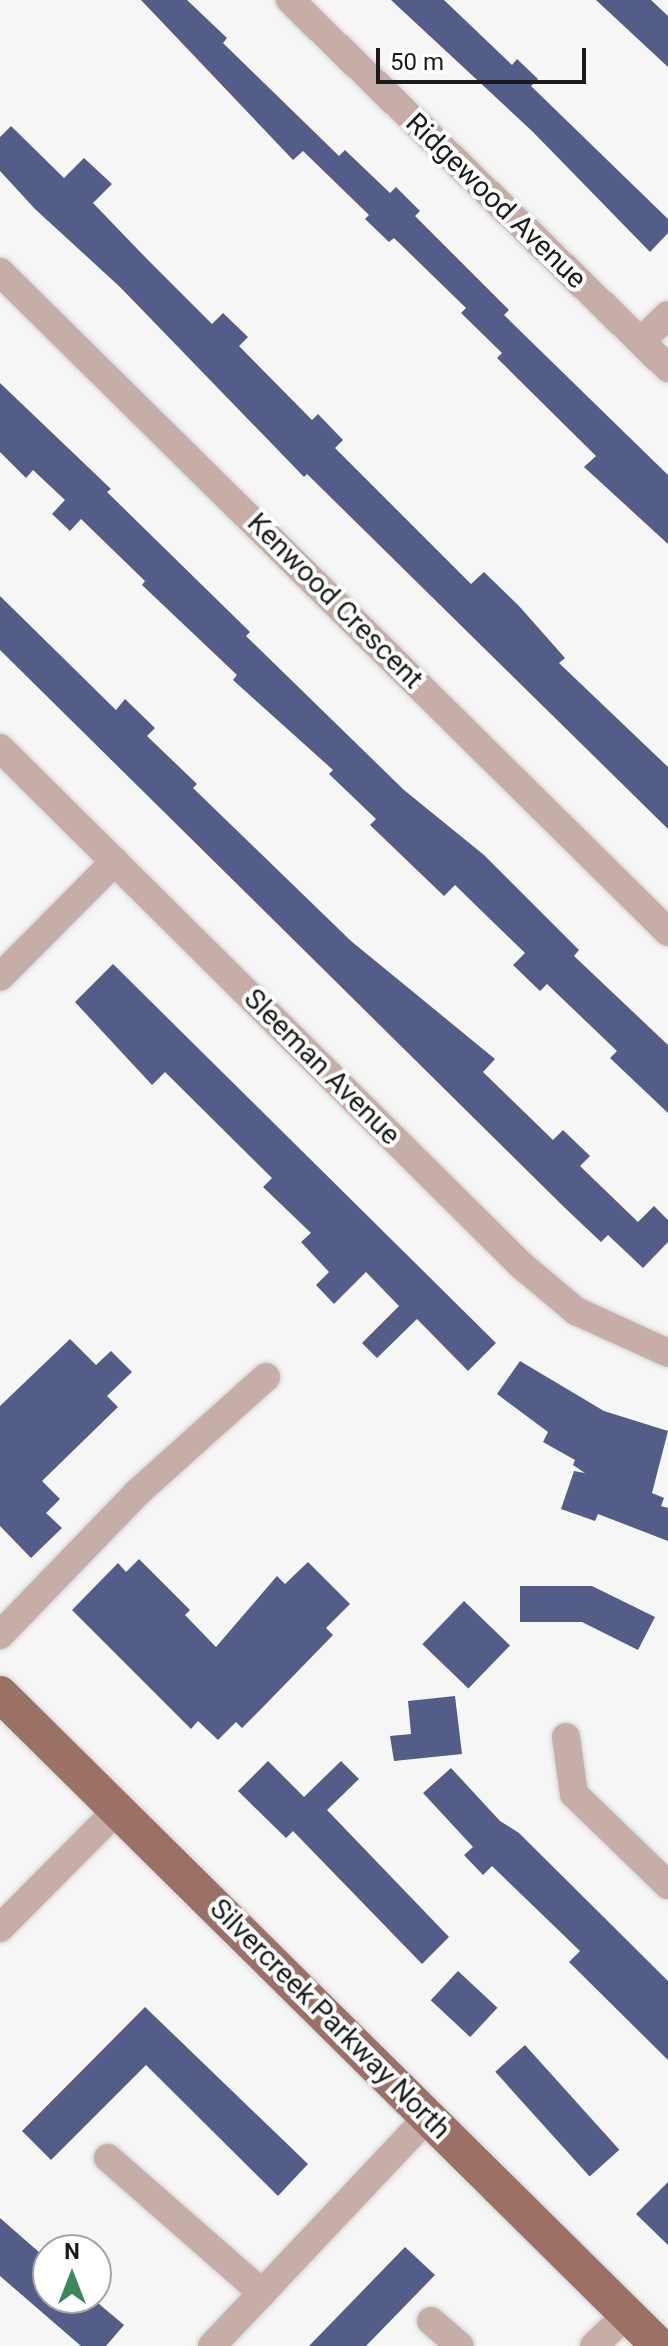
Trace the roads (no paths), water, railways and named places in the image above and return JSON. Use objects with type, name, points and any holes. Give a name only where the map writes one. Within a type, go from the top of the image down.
[{"type":"main road","name":"Silvercreek Parkway North","points":[[0,1694],[659,2346]]},
{"type":"street","name":"Ridgewood Avenue","points":[[290,0],[668,368]]},
{"type":"street","name":"Kenwood Crescent","points":[[0,272],[668,932]]},
{"type":"street","points":[[641,341],[668,315]]},
{"type":"street","name":"Sleeman Avenue","points":[[0,748],[521,1265],[576,1311],[668,1353]]},
{"type":"street","points":[[0,977],[115,861]]},
{"type":"street","points":[[0,1635],[138,1492],[266,1377]]},
{"type":"street","points":[[566,1737],[574,1794],[668,1885]]},
{"type":"street","points":[[0,1928],[118,1809]]},
{"type":"street","points":[[212,2346],[428,2117]]},
{"type":"street","points":[[108,2158],[262,2293]]},
{"type":"street","points":[[594,2346],[627,2314]]},
{"type":"street","points":[[431,2321],[460,2346]]}]
